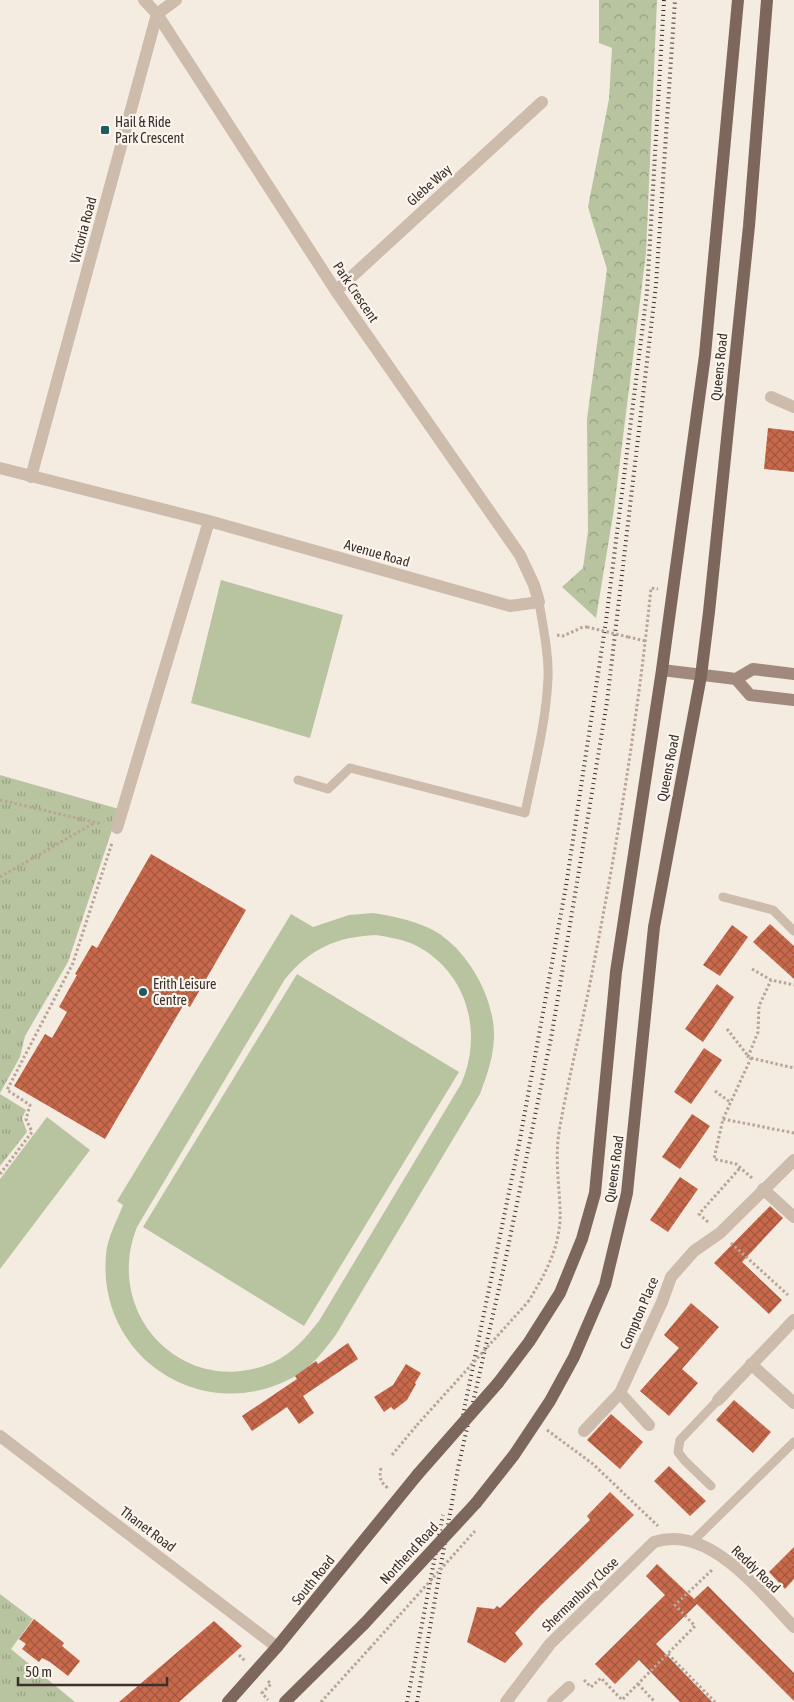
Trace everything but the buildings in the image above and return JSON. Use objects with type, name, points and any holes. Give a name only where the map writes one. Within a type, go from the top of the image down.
[{"type":"main road","name":"Queens Road","points":[[418,1474],[498,1383],[529,1342],[560,1292],[582,1239],[595,1193],[616,972],[662,670],[705,354],[738,0]]},
{"type":"main road","name":"Queens Road","points":[[476,1503],[538,1423],[574,1357],[605,1285],[627,1193],[646,990],[654,927],[701,676],[749,226],[767,0]]},
{"type":"main road","name":"South Road","points":[[228,1702],[277,1647],[418,1474]]},
{"type":"main road","name":"Northend Road","points":[[285,1702],[364,1624],[476,1503]]},
{"type":"street","name":"Park Crescent","points":[[144,0],[157,14],[336,291],[520,555],[534,585],[538,602]]},
{"type":"street","points":[[157,14],[176,0]]},
{"type":"street","name":"Victoria Road","points":[[31,476],[157,14]]},
{"type":"street","name":"Glebe Way","points":[[336,291],[542,102]]},
{"type":"street","points":[[770,397],[794,407]]},
{"type":"street","name":"Avenue Road","points":[[0,468],[209,521],[510,606],[538,602]]},
{"type":"street","points":[[117,828],[209,521]]},
{"type":"street","points":[[662,670],[736,679],[753,669],[794,674]]},
{"type":"street","points":[[736,679],[750,695],[794,700]]},
{"type":"street","name":"Compton Place","points":[[584,1431],[620,1393],[662,1302],[671,1277],[694,1250],[720,1233],[763,1188],[794,1160]]},
{"type":"street","points":[[763,1188],[794,1217]]},
{"type":"street","points":[[718,1400],[794,1320]]},
{"type":"street","points":[[751,1364],[794,1403]]},
{"type":"street","points":[[620,1393],[649,1425]]},
{"type":"street","name":"Thanet Road","points":[[0,1436],[277,1647]]},
{"type":"street","points":[[668,1538],[692,1542]]},
{"type":"street","name":"Shermanbury Close","points":[[506,1702],[550,1644],[654,1542],[668,1538]]},
{"type":"street","name":"Reddy Road","points":[[692,1542],[725,1557],[793,1622]]},
{"type":"street","points":[[554,1702],[569,1687]]},
{"type":"lane","points":[[298,780],[328,789],[350,768],[525,813],[544,719],[548,676],[544,632],[538,602]]},
{"type":"lane","points":[[723,897],[773,910],[794,931]]},
{"type":"lane","points":[[711,1486],[684,1461],[678,1452],[680,1440],[718,1400]]},
{"type":"lane","points":[[692,1542],[794,1442]]},
{"type":"path","points":[[392,1455],[417,1424],[528,1302],[547,1272],[559,1232],[560,1209],[556,1170],[559,1134],[611,870],[646,640],[652,588],[658,588]]},
{"type":"path","points":[[544,632],[563,636],[587,627],[646,640]]},
{"type":"path","points":[[0,800],[117,828],[74,963],[7,1090],[30,1105],[26,1119],[32,1132],[0,1174]]},
{"type":"path","points":[[0,877],[94,822]]},
{"type":"path","points":[[752,969],[771,980],[794,985]]},
{"type":"path","points":[[763,1188],[736,1164],[714,1159],[723,1119],[750,1057],[758,1032],[759,1006],[771,980]]},
{"type":"path","points":[[727,1029],[750,1057],[794,1068]]},
{"type":"path","points":[[715,1091],[730,1102]]},
{"type":"path","points":[[723,1119],[794,1133]]},
{"type":"path","points":[[740,1168],[698,1214],[788,1295]]},
{"type":"path","points":[[538,1423],[593,1464],[651,1517],[668,1538]]},
{"type":"path","points":[[382,1468],[380,1474],[381,1482],[388,1488]]},
{"type":"path","points":[[320,1702],[480,1525]]},
{"type":"path","points":[[569,1687],[581,1676],[591,1687],[600,1678],[623,1701],[695,1626],[675,1605],[725,1557]]},
{"type":"path","points":[[668,1654],[715,1702]]},
{"type":"path","points":[[265,1678],[271,1684],[262,1694],[268,1700]]},
{"type":"path","points":[[638,1684],[656,1702]]},
{"type":"green space","points":[[599,0],[657,0],[646,253],[614,509],[596,618],[562,587],[583,568],[588,531],[587,419],[607,269],[588,207],[609,99],[612,48],[599,43]]},
{"type":"green space","points":[[221,580],[343,615],[310,738],[191,703]]},
{"type":"green space","points":[[0,775],[119,809],[68,962],[25,1036],[20,1057],[0,1093]]},
{"type":"green space","points":[[373,913],[388,915],[422,925],[442,936],[465,959],[483,988],[493,1020],[493,1050],[485,1080],[480,1094],[337,1333],[317,1358],[292,1378],[258,1391],[224,1393],[191,1387],[162,1373],[137,1351],[119,1324],[108,1292],[106,1255],[110,1236],[123,1205],[117,1201],[291,914],[313,927],[349,915]],"holes":[[[376,935],[399,939],[413,944],[432,955],[447,970],[458,986],[466,1004],[471,1044],[468,1064],[461,1084],[319,1321],[299,1344],[274,1362],[241,1371],[210,1370],[182,1360],[159,1342],[142,1319],[131,1291],[129,1260],[137,1227],[285,979],[305,959],[325,946],[349,938]]]},
{"type":"green space","points":[[297,974],[459,1072],[304,1326],[143,1227]]},
{"type":"green space","points":[[0,1094],[26,1110],[22,1118],[27,1132],[0,1166]]},
{"type":"green space","points":[[47,1117],[90,1150],[0,1269],[0,1179]]},
{"type":"green space","points":[[0,1594],[33,1619],[11,1649],[75,1702],[0,1702]]},
{"type":"railway","points":[[463,1415],[520,1139],[566,886],[606,621],[647,292],[664,0]]},
{"type":"railway","points":[[417,1702],[458,1468],[505,1262],[552,1033],[607,702],[656,285],[675,0]]},
{"type":"railway","points":[[407,1702],[443,1515]]},
{"type":"place","name":"Hail & Ride Park Crescent","points":[[105,130]]},
{"type":"place","name":"Erith Leisure Centre","points":[[143,992]]}]
